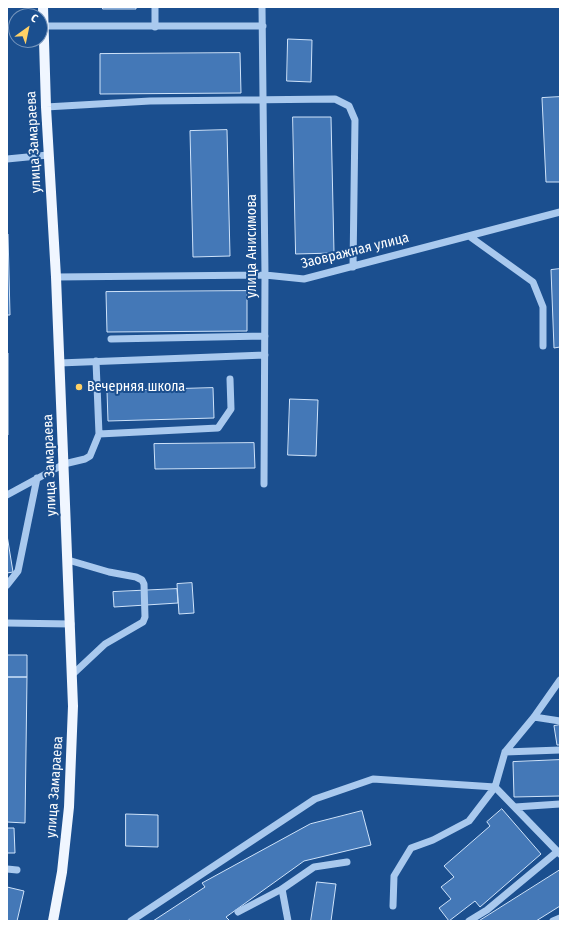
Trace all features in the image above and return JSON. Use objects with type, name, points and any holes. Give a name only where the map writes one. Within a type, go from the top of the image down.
[{"type":"main road","name":"улица Замараева","points":[[45,48],[48,155],[56,277],[73,674],[69,807],[62,872],[53,921]]},
{"type":"street","points":[[155,7],[155,27]]},
{"type":"street","name":"улица Анисимова","points":[[262,7],[265,275],[264,484]]},
{"type":"street","points":[[48,26],[263,26]]},
{"type":"street","points":[[46,107],[150,101],[335,99],[349,106],[355,120],[353,267]]},
{"type":"street","points":[[7,159],[48,155]]},
{"type":"street","name":"Заовражная улица","points":[[56,277],[265,275],[304,279],[560,212]]},
{"type":"street","points":[[468,236],[533,282],[543,307],[543,346]]},
{"type":"street","points":[[112,339],[265,336]]},
{"type":"street","points":[[60,362],[264,355]]},
{"type":"street","points":[[7,495],[64,464],[85,459],[90,456],[99,434],[96,361]]},
{"type":"street","points":[[99,434],[218,428],[231,409],[230,379]]},
{"type":"street","points":[[7,585],[18,572],[37,478]]},
{"type":"street","points":[[68,560],[109,572],[136,577],[142,580],[144,584],[145,617],[143,622],[105,644],[73,674]]},
{"type":"street","points":[[7,623],[70,624]]},
{"type":"street","points":[[393,906],[394,876],[411,848],[433,840],[469,821],[495,787],[505,752],[560,680]]},
{"type":"street","points":[[534,716],[560,721]]},
{"type":"street","points":[[505,752],[560,750]]},
{"type":"street","points":[[131,921],[315,800],[373,779],[495,787],[559,852],[486,910],[468,921]]},
{"type":"street","points":[[515,807],[560,804]]},
{"type":"street","points":[[238,912],[282,889],[314,867],[347,862]]},
{"type":"street","points":[[7,869],[18,870]]},
{"type":"street","points":[[282,889],[288,921]]},
{"type":"street","points":[[553,921],[560,918]]},
{"type":"building","points":[[103,7],[136,7],[136,9],[103,9]]},
{"type":"building","points":[[288,39],[312,40],[311,82],[287,81]]},
{"type":"building","points":[[240,53],[241,93],[100,94],[100,54]]},
{"type":"building","points":[[560,97],[560,182],[546,182],[542,98]]},
{"type":"building","points":[[293,117],[331,117],[334,253],[296,254]]},
{"type":"building","points":[[227,130],[230,256],[193,257],[190,131]]},
{"type":"building","points":[[8,234],[10,315],[7,315]]},
{"type":"building","points":[[560,269],[560,347],[554,348],[551,270]]},
{"type":"building","points":[[247,291],[247,331],[107,332],[106,292]]},
{"type":"building","points":[[8,353],[8,435],[7,435]]},
{"type":"building","points":[[213,388],[214,418],[108,421],[107,391]]},
{"type":"building","points":[[290,399],[318,400],[316,456],[288,455]]},
{"type":"building","points":[[254,443],[255,468],[155,469],[154,444]]},
{"type":"building","points":[[7,535],[13,572],[7,573]]},
{"type":"building","points":[[192,583],[194,613],[179,614],[177,584]]},
{"type":"building","points":[[177,589],[178,603],[114,607],[113,592]]},
{"type":"building","points":[[7,655],[27,655],[27,677],[7,677]]},
{"type":"building","points":[[7,677],[27,677],[25,823],[7,822]]},
{"type":"building","points":[[560,725],[560,745],[557,745],[554,726]]},
{"type":"building","points":[[560,760],[560,796],[514,797],[513,762]]},
{"type":"building","points":[[502,809],[541,854],[480,907],[475,901],[449,921],[439,908],[451,899],[441,887],[454,877],[444,866],[490,826],[487,822]]},
{"type":"building","points":[[362,811],[371,845],[304,861],[226,917],[230,921],[153,921],[205,887],[202,883],[310,824]]},
{"type":"building","points":[[126,814],[158,815],[158,847],[126,846]]},
{"type":"building","points":[[7,828],[14,828],[15,853],[7,853]]},
{"type":"building","points":[[560,870],[560,906],[536,921],[479,921]]},
{"type":"building","points":[[317,882],[336,884],[331,921],[311,921]]},
{"type":"building","points":[[7,887],[24,891],[17,921],[7,921]]},
{"type":"place","name":"Вечерняя школа","points":[[79,387]]}]
